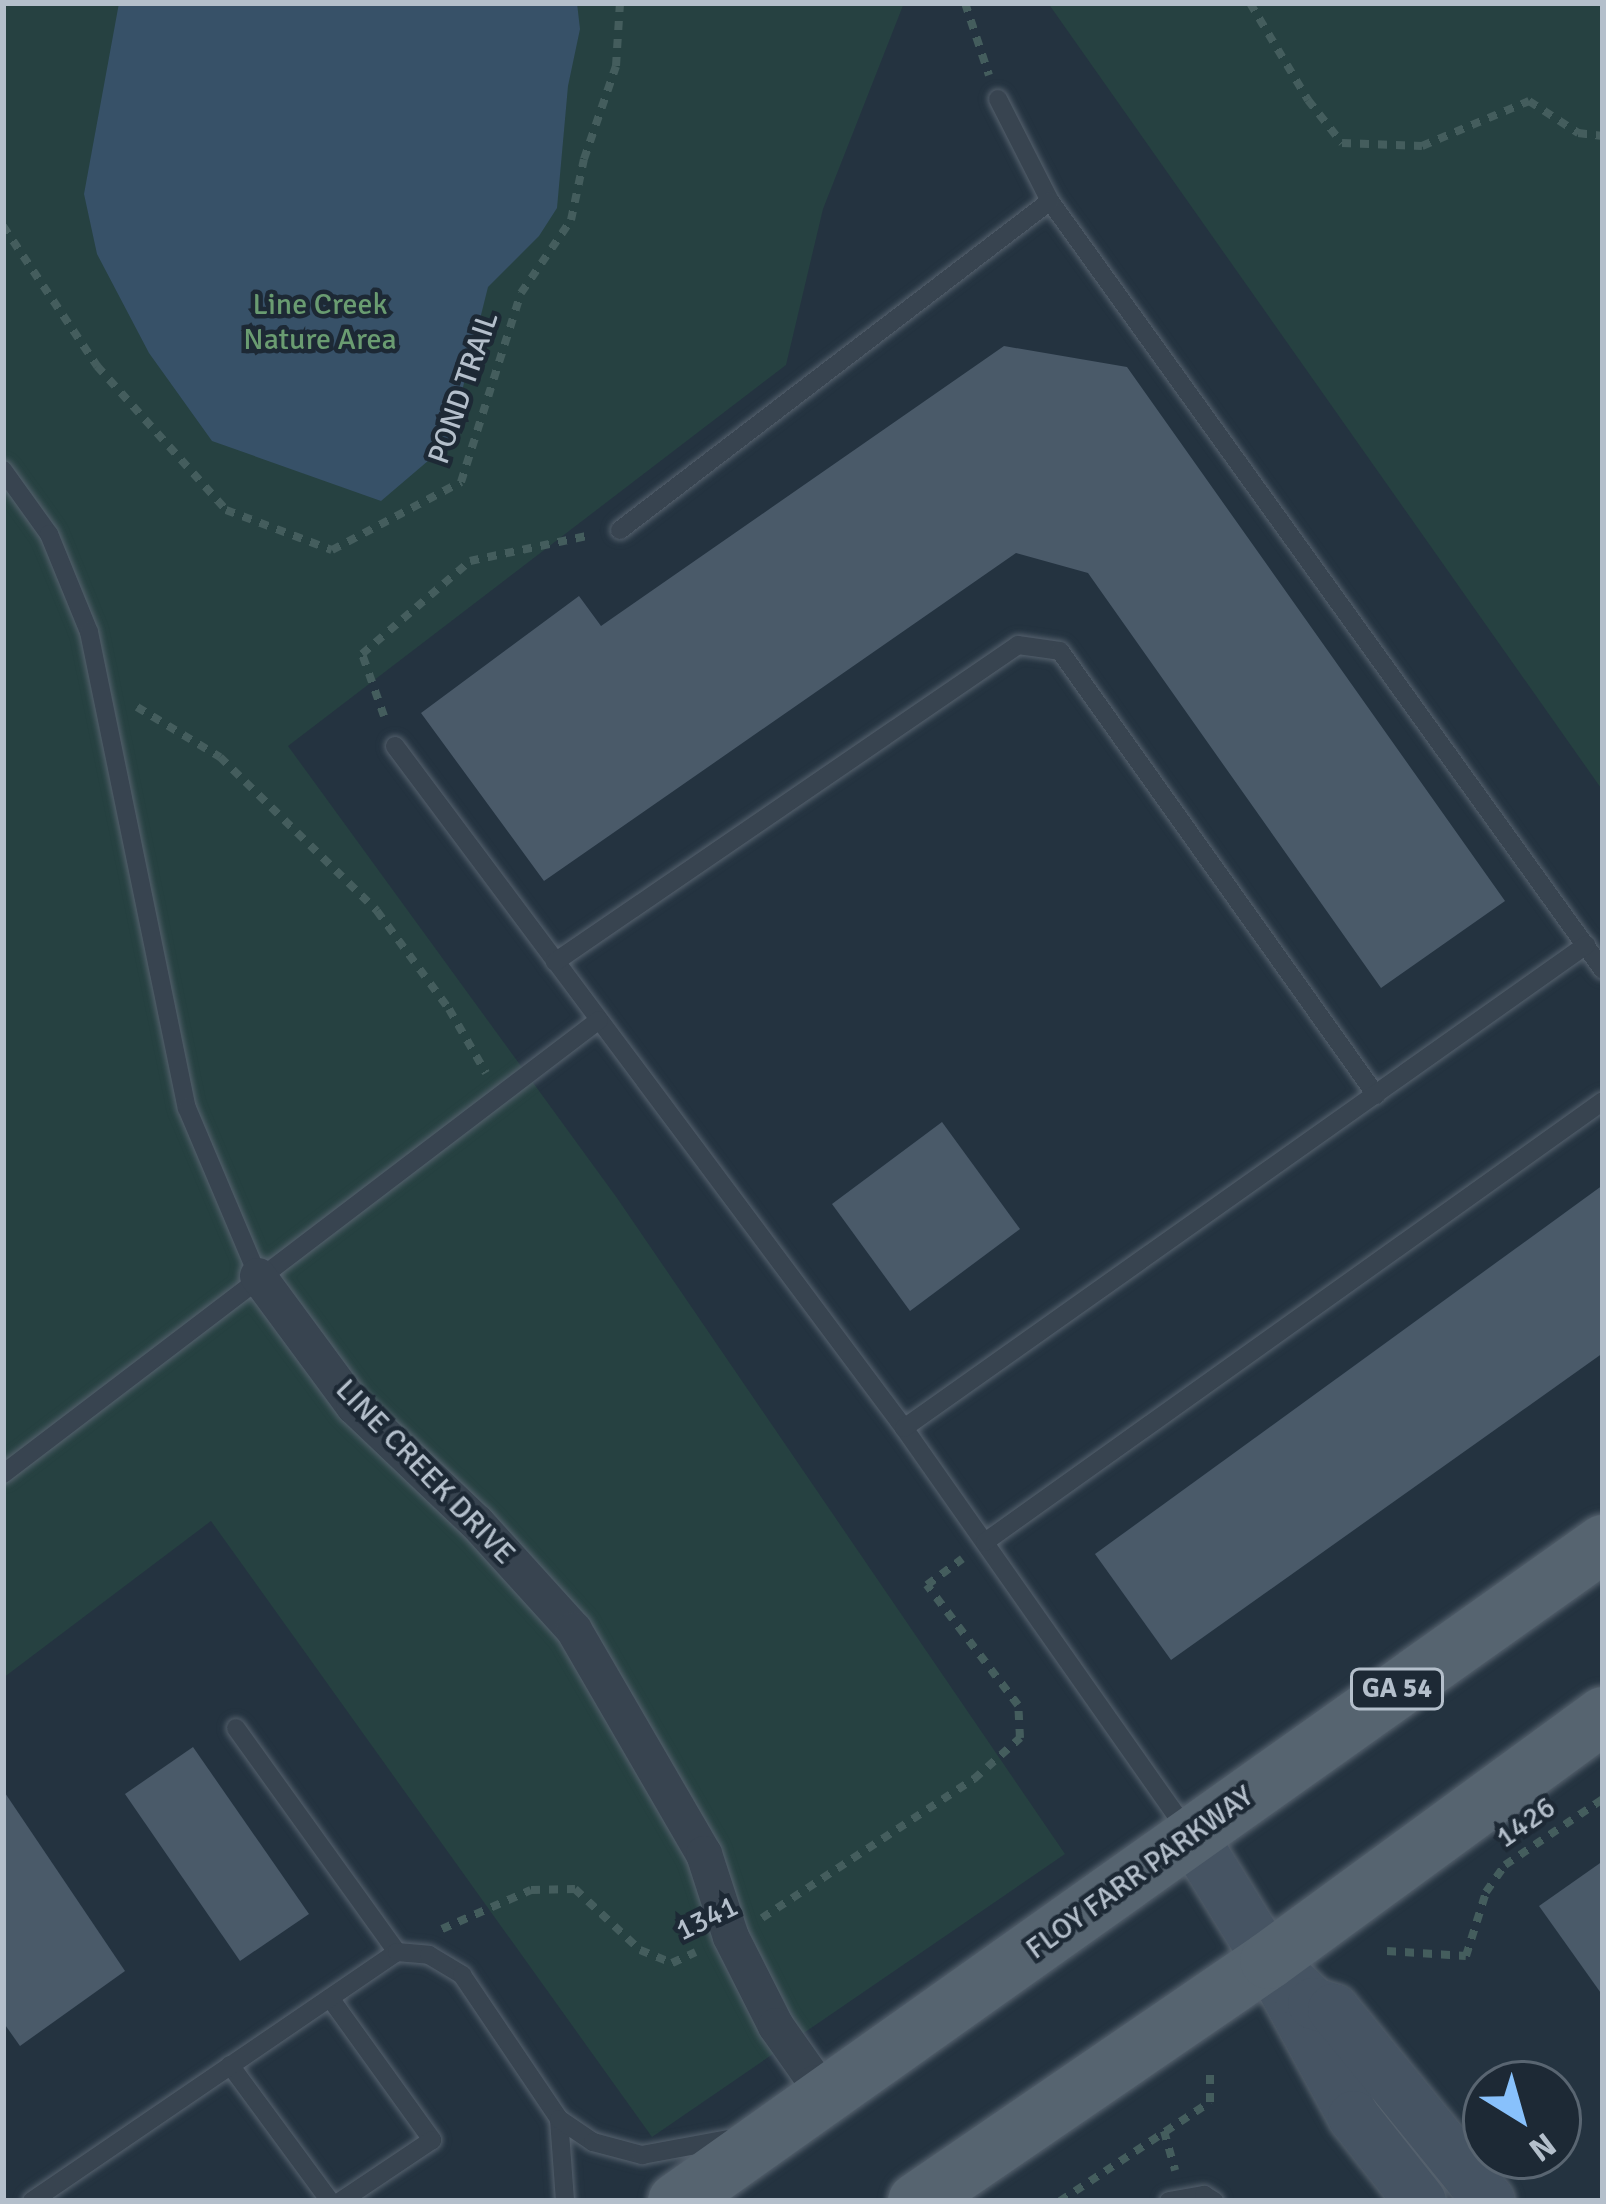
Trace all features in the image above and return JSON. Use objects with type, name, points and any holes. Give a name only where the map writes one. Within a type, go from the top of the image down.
[{"type":"main road","name":"FLOY FARR PARKWAY","points":[[676,2201],[1603,1543]]},
{"type":"main road","points":[[916,2201],[1268,1960],[1603,1714]]},
{"type":"street","name":"LINE CREEK DRIVE","points":[[258,1276],[354,1406],[477,1523],[574,1630],[704,1854],[731,1937],[776,2026],[816,2083],[801,2114]]},
{"type":"street","points":[[1191,1835],[1268,1960],[1353,2116],[1420,2201]]},
{"type":"street","points":[[1268,1960],[1313,2003],[1333,2009],[1489,2201]]},
{"type":"lane","points":[[998,99],[1050,201],[1603,970]]},
{"type":"lane","points":[[620,530],[1050,201]]},
{"type":"lane","name":"LINE CREEK DRIVE","points":[[3,470],[49,534],[89,632],[187,1108],[258,1276]]},
{"type":"lane","points":[[555,962],[1018,645],[1060,651],[1376,1096]]},
{"type":"lane","points":[[395,746],[904,1428],[1191,1835]]},
{"type":"lane","points":[[904,1428],[1586,945]]},
{"type":"lane","points":[[3,1474],[598,1020]]},
{"type":"lane","points":[[985,1542],[1603,1101]]},
{"type":"lane","points":[[236,1727],[398,1952]]},
{"type":"lane","points":[[32,2201],[398,1952],[429,1955],[462,1975],[559,2119],[592,2142],[642,2155],[801,2114]]},
{"type":"lane","points":[[330,1998],[432,2140],[341,2201]]},
{"type":"lane","points":[[230,2065],[330,2201]]},
{"type":"lane","points":[[559,2119],[565,2201]]},
{"type":"lane","points":[[1169,2201],[1204,2195],[1214,2201]]},
{"type":"path","name":"POND TRAIL","points":[[3,226],[98,366],[226,510],[332,550],[460,482],[521,293],[571,220],[584,160],[616,66],[620,3]]},
{"type":"path","points":[[965,3],[998,99]]},
{"type":"path","points":[[1250,3],[1307,100],[1342,143],[1422,146],[1528,101],[1578,133],[1603,136]]},
{"type":"path","points":[[395,746],[362,654],[470,561],[620,530]]},
{"type":"path","points":[[100,685],[220,758],[377,911],[449,1009],[499,1095]]},
{"type":"path","name":"1341","points":[[398,1952],[531,1890],[574,1889],[640,1950],[672,1963],[731,1937],[954,1792],[1020,1738],[1018,1705],[927,1585],[985,1542]]},
{"type":"path","name":"1426","points":[[1387,1951],[1466,1956],[1486,1892],[1505,1864],[1603,1799]]},
{"type":"path","points":[[1060,2201],[1210,2102],[1210,2074]]},
{"type":"green space","name":"Line Creek Nature Area","points":[[3,3],[904,3],[823,209],[786,365],[288,746],[617,1198],[1065,1854],[652,2137],[211,1521],[3,1678]]},
{"type":"green space","points":[[1048,3],[1603,3],[1603,791]]},
{"type":"water","points":[[119,3],[577,3],[580,29],[568,86],[557,208],[539,236],[488,287],[449,443],[381,501],[212,441],[149,353],[97,254],[84,194]]},
{"type":"building","points":[[1004,346],[1127,367],[1505,901],[1381,988],[1088,573],[1016,553],[544,881],[421,713],[579,596],[601,626]]},
{"type":"building","points":[[942,1122],[1020,1229],[910,1311],[832,1204]]},
{"type":"building","points":[[1603,1185],[1603,1353],[1171,1660],[1095,1554]]},
{"type":"building","points":[[193,1747],[309,1914],[240,1961],[125,1794]]},
{"type":"building","points":[[3,1790],[125,1971],[20,2046],[3,2022]]},
{"type":"building","points":[[1603,1861],[1603,1996],[1539,1906]]}]
